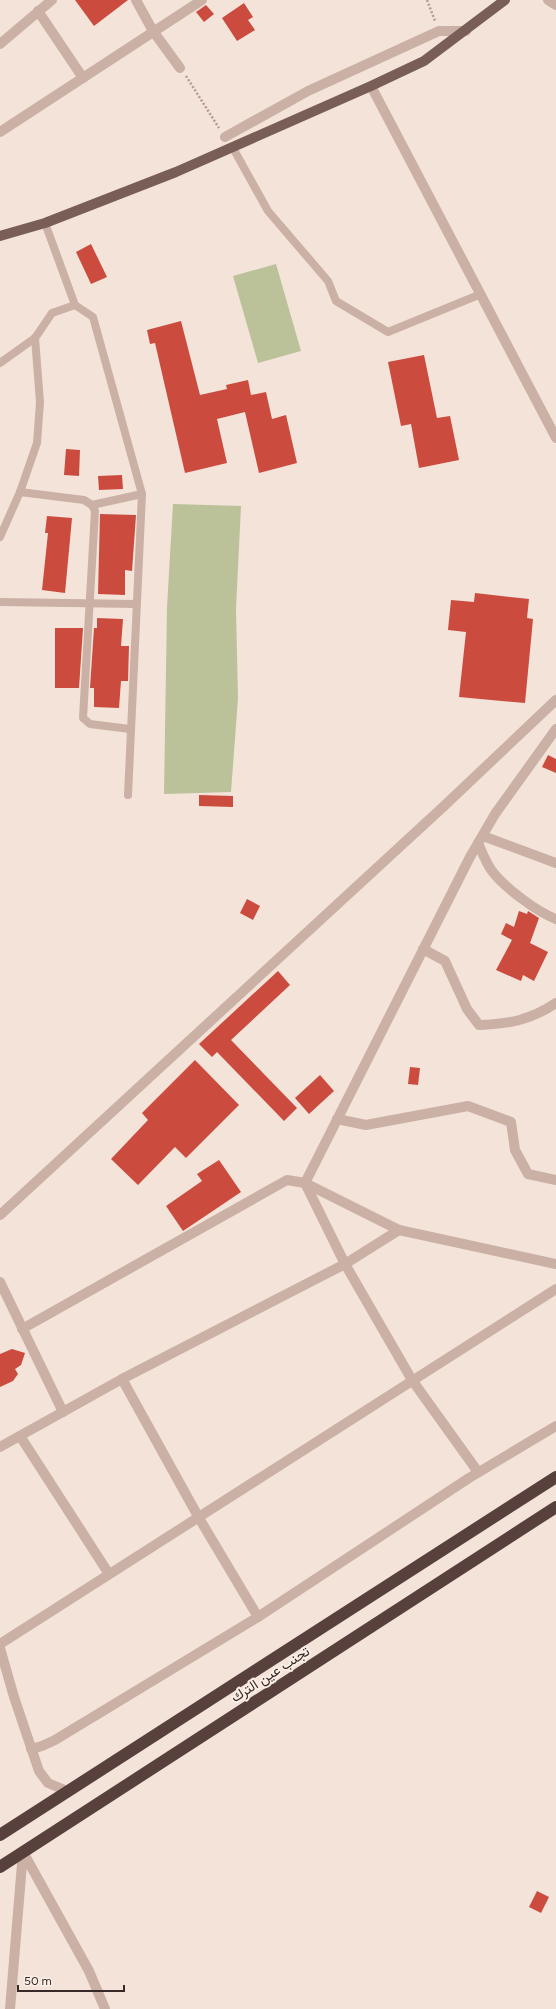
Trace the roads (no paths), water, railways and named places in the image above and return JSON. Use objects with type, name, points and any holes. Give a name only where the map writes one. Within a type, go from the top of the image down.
[{"type":"highway","name":"تجنب عين الترك","points":[[0,1835],[556,1477]]},
{"type":"highway","name":"تجنب عين الترك","points":[[0,1867],[556,1507]]},
{"type":"main road","points":[[0,236],[45,223],[233,148],[424,61],[466,31],[505,0]]},
{"type":"street","points":[[0,44],[52,0]]},
{"type":"street","points":[[136,0],[154,31],[180,68]]},
{"type":"street","points":[[0,132],[202,0]]},
{"type":"street","points":[[548,0],[556,5]]},
{"type":"street","points":[[38,11],[83,78]]},
{"type":"street","points":[[225,137],[308,91],[439,30],[466,31]]},
{"type":"street","points":[[370,86],[556,438]]},
{"type":"street","points":[[0,1215],[438,813],[556,700]]},
{"type":"street","points":[[305,1183],[480,839],[495,814],[556,729]]},
{"type":"street","points":[[480,839],[556,863]]},
{"type":"street","points":[[480,839],[491,871],[515,893],[545,915],[556,919]]},
{"type":"street","points":[[423,949],[445,961],[467,1009],[479,1025],[498,1024],[539,1015],[556,1003]]},
{"type":"street","points":[[337,1118],[366,1125],[468,1106],[512,1122],[515,1150],[528,1174],[556,1180]]},
{"type":"street","points":[[22,1328],[288,1180],[305,1183],[399,1230],[556,1264]]},
{"type":"street","points":[[305,1183],[345,1264],[412,1380],[478,1472]]},
{"type":"street","points":[[0,1447],[122,1379],[345,1264],[399,1230]]},
{"type":"street","points":[[0,1282],[63,1412]]},
{"type":"street","points":[[0,1644],[199,1518],[412,1380],[556,1290]]},
{"type":"street","points":[[122,1379],[199,1518],[258,1617]]},
{"type":"street","points":[[31,1748],[42,1746],[55,1740],[258,1617],[478,1472],[556,1426]]},
{"type":"street","points":[[20,1436],[109,1574]]},
{"type":"street","points":[[0,1648],[14,1697],[43,1779],[48,1783],[67,1791]]},
{"type":"street","points":[[10,2009],[23,1852]]},
{"type":"street","points":[[23,1852],[89,1971],[105,2009]]},
{"type":"lane","points":[[233,148],[268,211],[328,281],[336,301],[388,332],[481,294]]},
{"type":"lane","points":[[45,223],[75,305],[93,317],[142,494],[128,795]]},
{"type":"lane","points":[[0,363],[35,338],[52,313],[75,305]]},
{"type":"lane","points":[[0,537],[20,492],[37,442],[40,402],[35,338]]},
{"type":"lane","points":[[20,492],[84,500],[92,505],[95,511],[83,718],[90,724],[130,729]]},
{"type":"lane","points":[[92,505],[142,494]]},
{"type":"lane","points":[[0,602],[136,604]]}]
